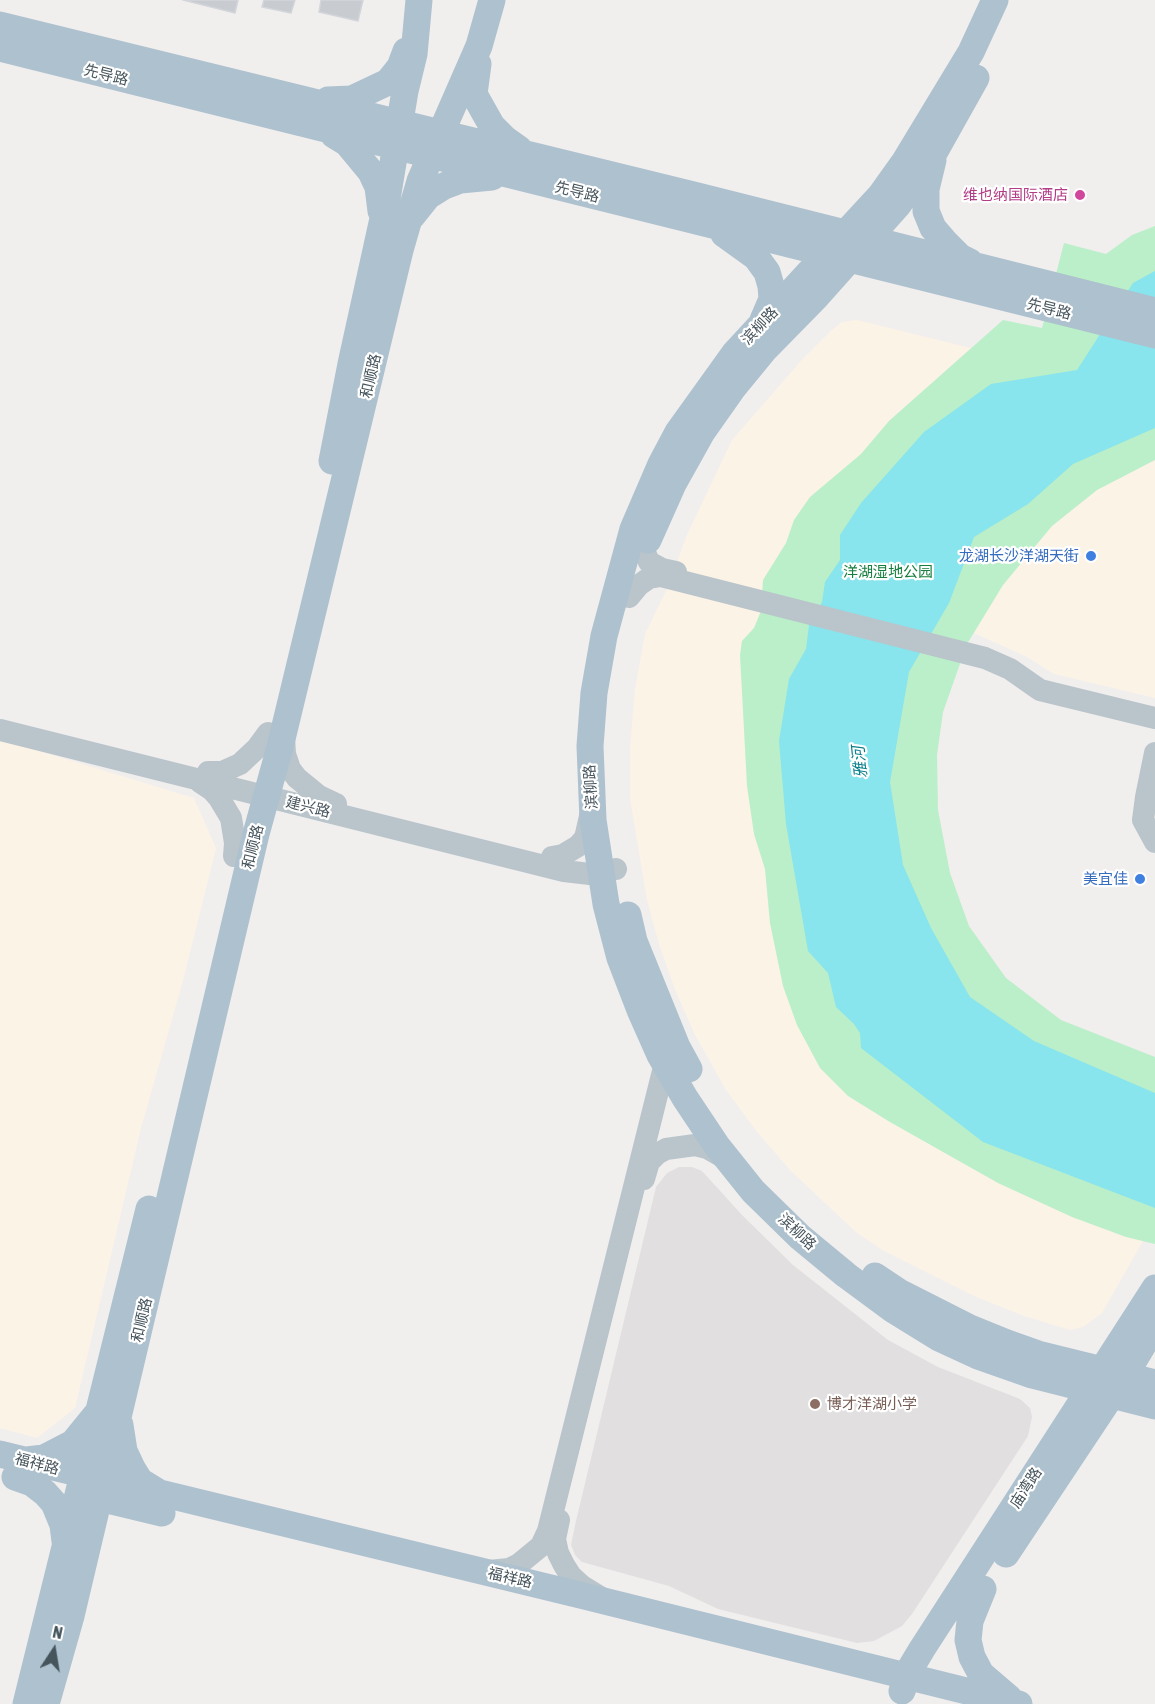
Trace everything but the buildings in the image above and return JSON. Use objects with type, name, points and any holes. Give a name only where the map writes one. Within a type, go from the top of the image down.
[{"type":"main road","name":"滨柳路","points":[[995,0],[965,63],[905,161],[816,297],[765,349],[733,388],[702,432],[674,484],[656,565],[629,597],[614,659],[606,730],[606,904],[620,958],[664,1063],[691,1107],[730,1162],[753,1191],[800,1237],[892,1309],[939,1338],[978,1356],[1027,1362],[1107,1382],[1155,1383]]},
{"type":"main road","name":"滨柳路","points":[[1011,0],[984,64],[937,147],[898,205],[760,327],[734,354],[678,432],[661,464],[633,529],[603,636],[594,693],[590,746],[592,804],[607,862],[634,941],[677,1047],[722,1126],[757,1170],[821,1236],[860,1267],[899,1292],[970,1328],[1027,1362]]},
{"type":"main road","points":[[303,99],[352,99],[387,82],[400,67],[418,3]]},
{"type":"main road","name":"和顺路","points":[[26,1704],[74,1555],[91,1487],[243,853],[276,732],[394,226],[398,135],[414,54],[418,3]]},
{"type":"main road","points":[[489,11],[474,94],[492,126],[530,168]]},
{"type":"main road","name":"和顺路","points":[[394,226],[414,200],[435,144],[478,46],[489,11]]},
{"type":"main road","name":"先导路","points":[[6,38],[303,99],[398,135],[530,168],[790,220],[916,276],[1155,311]]},
{"type":"main road","name":"先导路","points":[[6,38],[325,129],[398,135]]},
{"type":"main road","points":[[325,129],[347,143],[371,172],[394,226],[416,210],[428,196],[444,186],[460,180],[530,168]]},
{"type":"main road","points":[[937,147],[926,189],[926,212],[933,228],[946,243],[960,257],[979,267]]},
{"type":"main road","name":"先导路","points":[[530,168],[698,222],[979,267],[1051,297],[1155,335]]},
{"type":"main road","points":[[790,220],[814,222],[843,219],[858,214],[880,196]]},
{"type":"main road","points":[[698,222],[742,246],[756,257],[766,272],[771,286],[772,299],[760,327]]},
{"type":"main road","points":[[816,297],[842,279],[857,274],[875,272],[916,276]]},
{"type":"main road","name":"庙湾路","points":[[913,1685],[942,1618],[1149,1323],[1155,1288]]},
{"type":"main road","points":[[1155,1345],[1149,1323],[1098,1345],[1027,1362],[1054,1402],[1064,1447],[1107,1416],[1123,1410],[1155,1407]]},
{"type":"main road","name":"滨柳路","points":[[1107,1382],[1155,1407]]},
{"type":"main road","points":[[110,1409],[132,1468],[140,1481],[155,1491],[165,1505],[120,1515],[109,1523],[90,1547],[74,1555],[54,1503],[45,1492],[9,1466],[44,1458],[66,1447],[110,1409]]},
{"type":"main road","name":"庙湾路","points":[[913,1685],[983,1589],[1064,1447]]},
{"type":"main road","name":"福祥路","points":[[9,1466],[502,1593],[913,1685],[1018,1704]]},
{"type":"main road","name":"福祥路","points":[[165,1505],[479,1571],[854,1662],[913,1685],[953,1704]]},
{"type":"main road","name":"和顺路","points":[[45,1704],[71,1616],[74,1555]]},
{"type":"main road","points":[[983,1589],[970,1621],[968,1640],[972,1657],[981,1674],[996,1689],[1018,1704]]},
{"type":"main road","points":[[854,1662],[883,1662],[894,1657],[924,1635],[942,1618]]},
{"type":"street","points":[[656,565],[984,658],[1019,671],[1049,687],[1155,712]]},
{"type":"street","points":[[1019,671],[1040,690],[1155,718]]},
{"type":"street","points":[[0,720],[208,772],[260,790]]},
{"type":"street","name":"建兴路","points":[[0,730],[185,776],[260,790],[558,864]]},
{"type":"street","points":[[208,772],[222,772],[240,764],[276,732],[290,769],[328,807]]},
{"type":"street","points":[[1155,753],[1143,820],[1155,842]]},
{"type":"street","points":[[185,776],[212,790],[226,807],[243,853],[265,826],[275,818],[297,809],[328,807]]},
{"type":"street","points":[[1155,777],[1149,819],[1155,832]]},
{"type":"street","points":[[558,864],[585,838],[591,818],[592,804]]},
{"type":"street","points":[[558,864],[569,860],[607,862]]},
{"type":"street","points":[[558,864],[593,886],[606,904]]},
{"type":"street","points":[[479,1571],[495,1572],[519,1564],[541,1546],[548,1531],[664,1063]]},
{"type":"street","points":[[612,1603],[582,1586],[572,1576],[558,1552],[555,1539],[645,1174],[650,1162],[657,1154],[666,1149],[681,1146],[707,1148],[730,1162]]},
{"type":"shaded area","points":[[857,320],[971,348],[889,421],[861,454],[794,520],[786,543],[763,580],[761,611],[754,628],[742,641],[740,655],[754,834],[765,869],[770,923],[783,985],[848,1096],[998,1183],[1072,1217],[1143,1241],[1102,1313],[1083,1327],[1070,1330],[1024,1316],[974,1296],[884,1251],[857,1233],[791,1171],[757,1132],[726,1090],[695,1035],[675,990],[647,900],[630,798],[630,749],[635,689],[645,634],[667,589],[687,535],[732,440],[800,362],[832,330],[842,322]]},
{"type":"shaded area","name":"龙湖长沙洋湖天街","points":[[1155,460],[1155,698],[1054,674],[1027,657],[974,633],[1003,585],[1052,526],[1097,490]]},
{"type":"shaded area","points":[[0,739],[194,798],[216,848],[182,984],[141,1128],[75,1408],[37,1438],[0,1428]]},
{"type":"shaded area","name":"博才洋湖小学","points":[[679,1167],[692,1167],[702,1171],[742,1215],[793,1265],[888,1340],[938,1367],[1020,1399],[1030,1408],[1032,1417],[1028,1436],[912,1614],[902,1626],[874,1641],[857,1643],[718,1609],[669,1586],[582,1562],[575,1555],[571,1545],[576,1521],[656,1187],[667,1173]]},
{"type":"green space","name":"洋湖湿地公园","points":[[1155,226],[1155,460],[1097,490],[1052,526],[1003,585],[967,644],[943,712],[937,755],[938,810],[950,873],[969,926],[1006,978],[1061,1020],[1155,1057],[1155,1244],[1126,1237],[1072,1217],[998,1183],[848,1096],[820,1068],[797,1025],[783,986],[770,923],[765,869],[754,834],[747,786],[740,655],[742,641],[754,628],[761,611],[763,580],[786,543],[794,520],[810,497],[861,454],[889,421],[1003,320],[1042,328],[1064,243],[1106,254],[1132,235]]},
{"type":"water","name":"雅河","points":[[1155,271],[1155,428],[1073,464],[1028,504],[974,537],[949,603],[909,672],[890,782],[903,865],[931,928],[970,997],[1034,1041],[1155,1093],[1155,1208],[983,1142],[861,1048],[860,1033],[836,1007],[828,973],[808,951],[786,824],[779,741],[789,679],[806,649],[809,625],[822,602],[825,582],[840,560],[840,535],[861,503],[924,432],[991,384],[1077,370],[1133,283]]},
{"type":"place","name":"维也纳国际酒店","points":[[1080,195]]},
{"type":"place","name":"龙湖长沙洋湖天街","points":[[1091,556]]},
{"type":"place","name":"美宜佳","points":[[1140,879]]},
{"type":"place","name":"博才洋湖小学","points":[[815,1404]]}]
